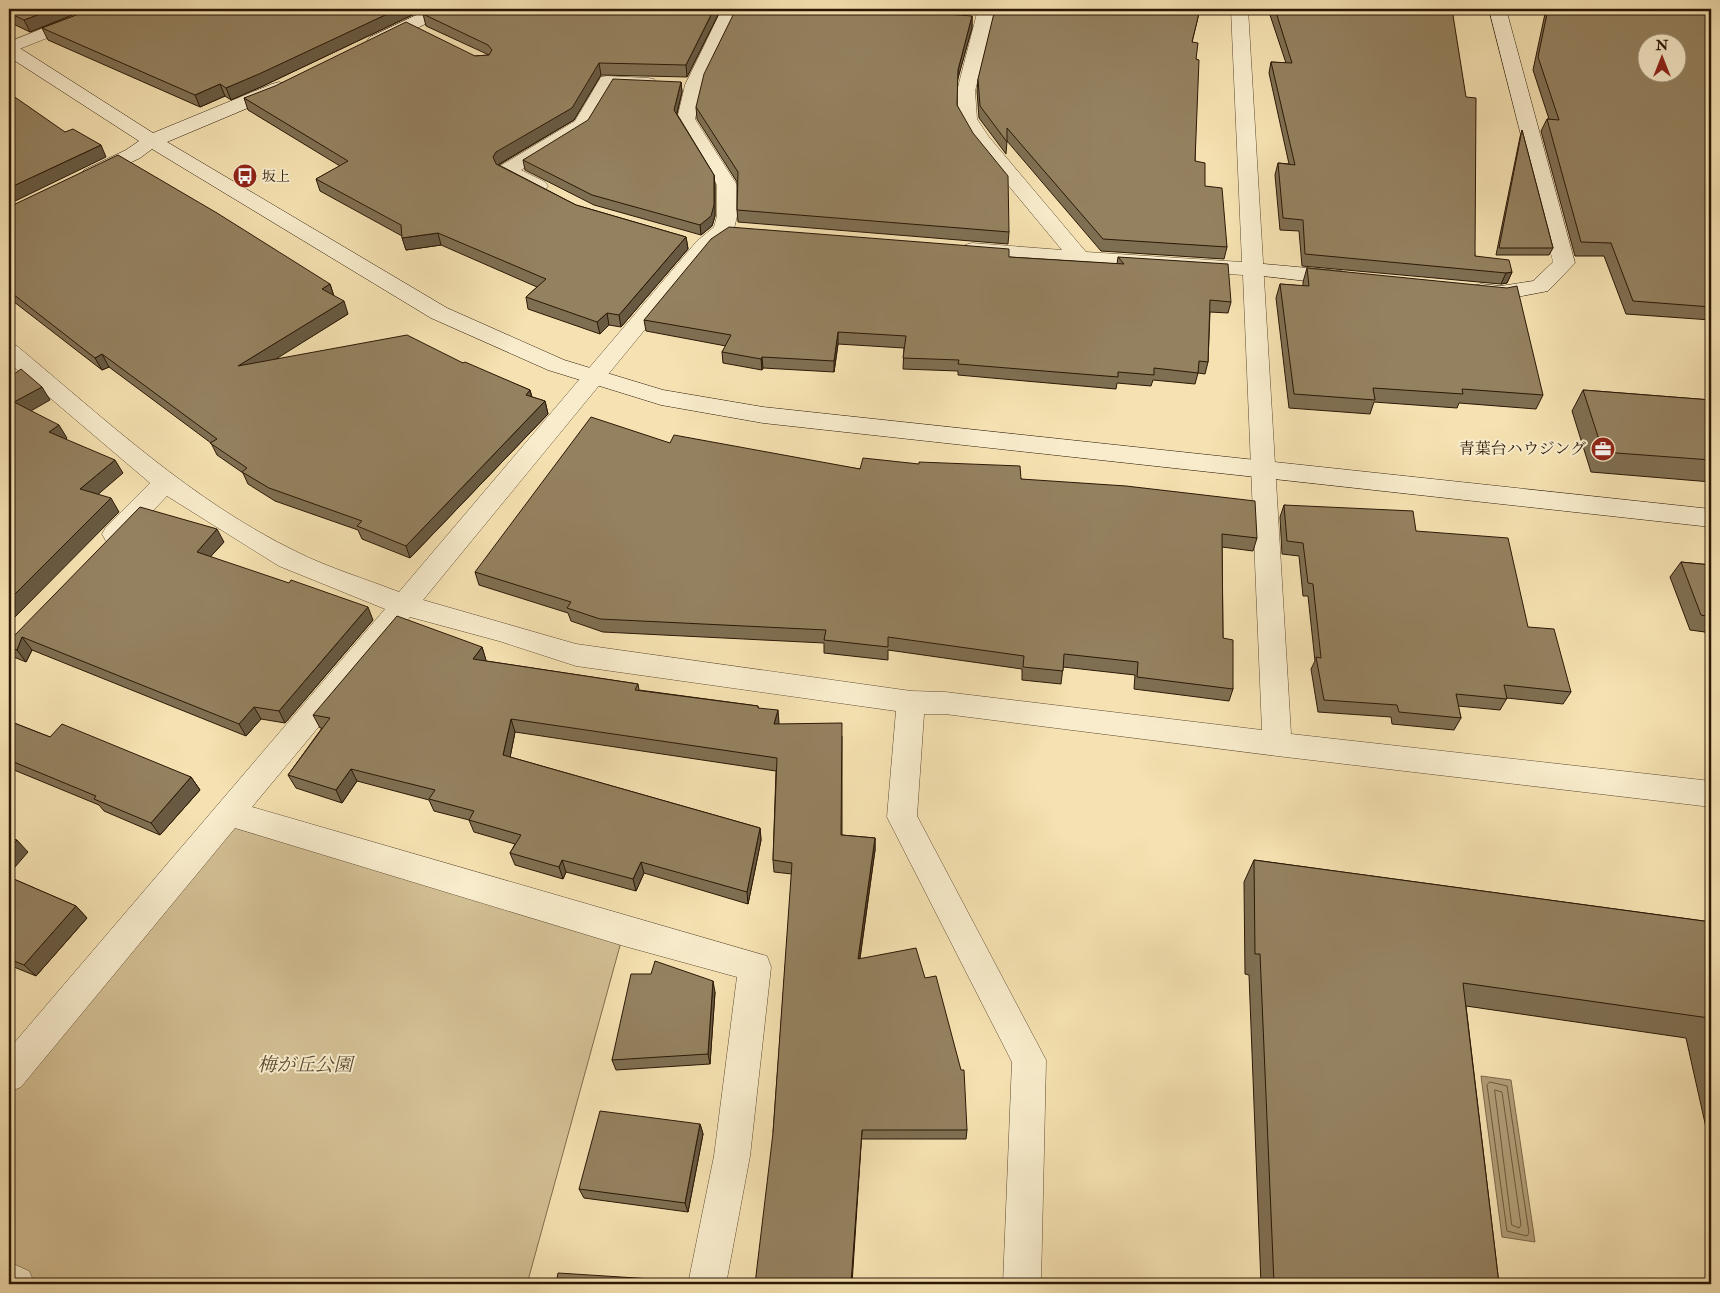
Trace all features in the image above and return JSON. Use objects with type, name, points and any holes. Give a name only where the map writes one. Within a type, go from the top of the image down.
[{"type":"street","points":[[9,49],[105,9]]},
{"type":"street","points":[[356,50],[417,29],[442,9]]},
{"type":"street","points":[[9,1075],[594,377],[695,242],[734,230],[727,216],[727,185],[686,119],[678,85],[731,9]]},
{"type":"street","points":[[1240,9],[1278,744]]},
{"type":"street","points":[[1461,289],[1500,293],[1540,286],[1564,263],[1497,9]]},
{"type":"street","points":[[965,20],[986,15],[966,91],[968,118],[981,140],[1080,258]]},
{"type":"street","points":[[9,49],[152,141],[439,313],[556,365],[661,397],[763,415],[1711,518]]},
{"type":"street","points":[[71,184],[133,154],[152,141],[296,80]]},
{"type":"street","points":[[551,193],[507,170],[582,125],[607,81],[678,85]]},
{"type":"street","points":[[952,248],[1362,280]]},
{"type":"street","points":[[9,351],[165,483],[230,525],[288,559],[404,605],[499,631],[576,655],[911,702],[945,703],[1711,794]]},
{"type":"street","points":[[9,384],[31,368]]},
{"type":"street","points":[[97,552],[165,483]]},
{"type":"street","points":[[911,702],[902,817],[1029,1060],[1022,1284]]},
{"type":"street","points":[[228,813],[624,931],[755,967],[732,1156],[707,1284]]},
{"type":"street","points":[[9,1280],[16,1284]]},
{"type":"green space","name":"梅が丘公園","points":[[229,813],[624,931],[527,1284],[16,1284],[9,1281],[9,1075]]},
{"type":"water","points":[[1481,1076],[1511,1080],[1535,1242],[1502,1237]]},
{"type":"building","points":[[9,9],[53,9],[24,20],[9,13]]},
{"type":"building","points":[[92,9],[398,9],[226,88],[220,84],[195,95],[42,28]]},
{"type":"building","points":[[435,9],[550,9],[560,13],[573,13],[577,9],[714,9],[686,65],[599,63],[572,108],[496,152],[493,157],[496,164],[576,205],[686,237],[619,315],[607,313],[597,322],[526,297],[546,279],[438,233],[402,238],[401,225],[316,179],[348,161],[244,98],[275,86],[406,22],[475,56],[489,55],[492,50],[488,45],[423,14]]},
{"type":"building","points":[[736,9],[880,9],[972,16],[958,70],[957,105],[973,133],[1008,176],[1009,232],[737,210],[738,172],[696,107],[704,74]]},
{"type":"building","points":[[995,9],[1200,9],[1192,42],[1198,43],[1196,59],[1199,60],[1195,161],[1205,163],[1205,186],[1222,188],[1227,247],[1103,239],[1007,128],[1007,142],[980,106],[978,79]]},
{"type":"building","points":[[1275,9],[1452,9],[1466,97],[1476,98],[1475,256],[1509,260],[1512,272],[1506,273],[1305,254],[1303,220],[1283,218],[1278,163],[1295,165],[1271,62],[1292,63]]},
{"type":"building","points":[[1548,9],[1711,9],[1711,307],[1633,301],[1611,243],[1581,242],[1547,119],[1559,120],[1538,57]]},
{"type":"building","points":[[613,79],[681,82],[674,110],[714,175],[714,205],[711,216],[700,225],[592,195],[523,160],[588,120]]},
{"type":"building","points":[[9,93],[65,132],[73,129],[101,145],[9,188]]},
{"type":"building","points":[[1522,130],[1553,248],[1499,248]]},
{"type":"building","points":[[118,155],[217,213],[330,284],[322,289],[344,301],[238,366],[407,335],[463,363],[465,362],[530,390],[526,395],[545,401],[406,546],[357,526],[362,521],[269,488],[242,472],[247,468],[210,443],[217,439],[102,354],[95,358],[9,291],[9,207]]},
{"type":"building","points":[[729,227],[1009,249],[1009,257],[1124,264],[1118,257],[1228,264],[1231,302],[1210,300],[1208,362],[1199,361],[1198,373],[1154,368],[1154,375],[1118,372],[1118,377],[958,364],[959,360],[903,358],[906,336],[838,332],[834,361],[762,357],[761,359],[722,352],[731,335],[644,320],[711,239]]},
{"type":"building","points":[[1307,268],[1507,288],[1517,286],[1543,395],[1462,389],[1463,394],[1373,388],[1375,400],[1294,394],[1280,284],[1309,286]]},
{"type":"building","points":[[21,369],[42,387],[14,402],[59,425],[49,432],[115,460],[80,489],[111,498],[9,600],[9,378]]},
{"type":"building","points":[[1583,390],[1711,400],[1711,460],[1603,452]]},
{"type":"building","points":[[591,417],[670,443],[674,435],[860,469],[863,458],[919,464],[919,462],[1020,466],[1021,479],[1126,486],[1255,501],[1257,538],[1222,534],[1223,638],[1233,640],[1233,689],[1137,677],[1138,662],[1064,654],[1063,671],[1023,667],[1024,656],[888,637],[888,647],[824,640],[826,630],[600,619],[567,608],[571,602],[475,572]]},
{"type":"building","points":[[1284,505],[1413,511],[1416,531],[1508,538],[1528,627],[1554,629],[1571,692],[1504,685],[1507,699],[1456,694],[1461,718],[1399,712],[1397,705],[1324,700],[1316,657],[1321,658],[1313,584],[1308,583],[1303,543],[1287,541]]},
{"type":"building","points":[[140,507],[217,529],[197,552],[289,583],[291,580],[368,607],[279,711],[254,707],[239,724],[22,637],[17,650],[9,647],[9,640]]},
{"type":"building","points":[[1681,562],[1711,565],[1711,617],[1701,615]]},
{"type":"building","points":[[397,616],[482,647],[473,659],[638,684],[635,690],[778,710],[774,724],[842,723],[841,835],[875,838],[858,959],[916,948],[925,978],[936,976],[961,1070],[964,1070],[967,1130],[862,1130],[851,1284],[755,1284],[773,1133],[792,863],[773,860],[777,758],[511,719],[503,755],[760,828],[747,892],[641,862],[633,879],[562,860],[559,867],[510,853],[521,835],[469,820],[474,811],[429,799],[435,790],[351,769],[336,790],[288,775],[330,718],[313,715]]},
{"type":"building","points":[[9,721],[50,737],[62,724],[191,777],[151,823],[94,799],[96,796],[9,760]]},
{"type":"building","points":[[9,837],[17,840],[9,849]]},
{"type":"building","points":[[1254,860],[1711,922],[1711,1029],[1709,1018],[1463,983],[1499,1284],[1274,1284],[1260,954],[1255,954]]},
{"type":"building","points":[[9,877],[76,906],[24,965],[9,959]]},
{"type":"building","points":[[655,961],[713,981],[708,1054],[612,1060],[631,974],[651,974]]},
{"type":"building","points":[[600,1111],[700,1124],[685,1203],[579,1189]]},
{"type":"building","points":[[558,1273],[668,1280],[667,1284],[556,1284]]},
{"type":"place","name":"坂上","points":[[245,176]]},
{"type":"place","name":"青葉台ハウジング","points":[[1603,449]]}]
